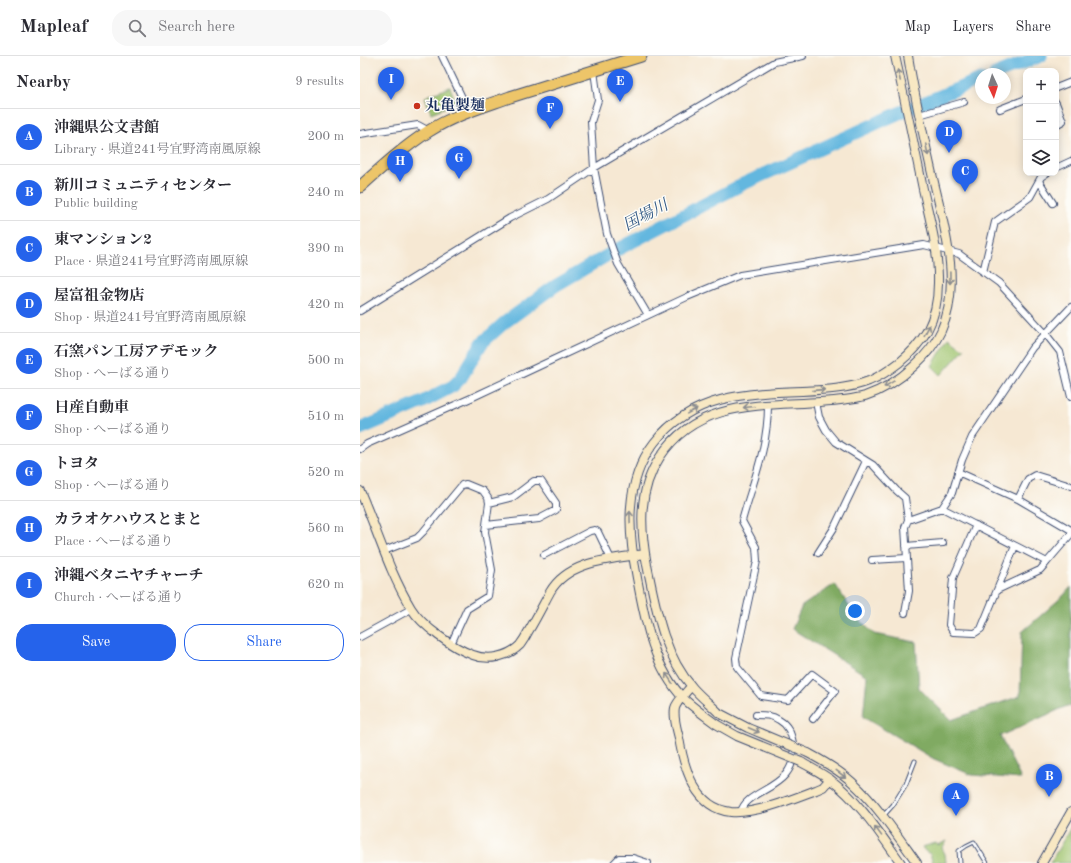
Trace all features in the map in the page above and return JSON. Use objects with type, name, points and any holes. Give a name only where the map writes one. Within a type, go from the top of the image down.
[{"type":"highway","points":[[360,187],[406,146],[453,118],[548,85],[641,56]]},
{"type":"main road","points":[[895,56],[935,248],[938,298],[933,316],[926,332],[916,348],[891,369],[868,381],[841,388],[763,392],[736,396],[712,402],[694,409],[674,422],[648,451],[639,467],[633,488],[630,511],[630,536],[644,612],[653,646],[666,673],[683,697],[700,713],[737,736],[801,762],[830,780],[854,801],[902,863]]},
{"type":"main road","points":[[908,56],[950,264],[951,295],[947,314],[940,332],[919,361],[903,376],[885,387],[865,396],[844,400],[740,408],[718,412],[698,421],[680,434],[666,448],[653,467],[642,502],[642,518],[645,554],[662,630],[668,649],[680,671],[691,686],[719,712],[748,728],[808,753],[828,764],[851,781],[883,817],[917,863]]},
{"type":"main road","points":[[360,491],[395,578],[411,609],[427,626],[451,644],[466,653],[486,658],[496,657],[508,653],[520,644],[551,590],[568,574],[580,568],[611,559],[645,554]]},
{"type":"main road","points":[[691,686],[676,705],[674,715],[686,767],[694,786],[707,802],[730,812],[741,812],[761,808],[799,796],[823,787],[830,780]]},
{"type":"main road","points":[[1042,863],[1071,812]]},
{"type":"street","points":[[442,56],[469,112]]},
{"type":"street","points":[[360,311],[510,218],[548,199],[594,168],[774,62],[802,56]]},
{"type":"street","points":[[594,71],[598,100],[591,122],[594,168],[607,234],[618,264],[648,315]]},
{"type":"street","points":[[1059,87],[1071,82]]},
{"type":"street","points":[[1000,109],[1023,100]]},
{"type":"street","points":[[919,113],[964,102]]},
{"type":"street","points":[[1059,111],[1063,121],[1059,123]]},
{"type":"street","points":[[360,134],[418,125],[429,131]]},
{"type":"street","points":[[1059,167],[1071,161]]},
{"type":"street","points":[[983,272],[995,222],[1030,197],[1042,176]]},
{"type":"street","points":[[1039,181],[1053,203]]},
{"type":"street","points":[[360,449],[367,444],[471,398],[648,315],[740,275],[924,245],[948,250],[958,254],[999,283],[1046,333],[1060,352],[1071,397]]},
{"type":"street","points":[[908,520],[942,508],[952,493],[958,472],[972,437],[1032,348],[1071,306]]},
{"type":"street","points":[[816,402],[820,417],[826,430],[836,442],[873,465],[905,498],[908,520],[905,527],[909,590],[905,613]]},
{"type":"street","points":[[768,405],[768,422],[764,450],[742,521],[756,547],[757,561],[736,658],[737,667],[761,696],[788,700],[812,674],[835,691],[813,719]]},
{"type":"street","points":[[818,553],[834,528],[866,461]]},
{"type":"street","points":[[958,472],[1018,499],[1071,530]]},
{"type":"street","points":[[1018,499],[1028,479],[1035,474],[1071,486]]},
{"type":"street","points":[[486,525],[540,518],[556,510],[556,503],[541,481],[534,481],[513,497],[489,503]]},
{"type":"street","points":[[384,551],[417,538],[462,485],[466,484],[487,494],[489,503],[485,532],[492,570],[490,592],[485,599],[467,609],[451,644]]},
{"type":"street","points":[[942,508],[1047,562]]},
{"type":"street","points":[[976,526],[953,578],[949,625],[954,632],[975,633],[981,629],[1015,546]]},
{"type":"street","points":[[544,555],[590,531],[595,530],[598,532],[611,559]]},
{"type":"street","points":[[997,590],[1040,570],[1071,534]]},
{"type":"street","points":[[906,546],[943,543]]},
{"type":"street","points":[[872,560],[907,558]]},
{"type":"street","points":[[360,637],[411,609]]},
{"type":"street","points":[[741,812],[742,806],[748,801],[776,784],[784,777],[790,767],[793,757],[791,733],[785,724],[768,715],[756,715]]},
{"type":"street","points":[[614,863],[619,858],[633,858],[648,863]]},
{"type":"lane","points":[[883,817],[893,805],[906,784],[915,761]]},
{"type":"lane","points":[[960,863],[958,861],[959,851],[974,842],[986,863]]},
{"type":"green space","points":[[450,87],[456,103],[431,113],[425,97]]},
{"type":"green space","points":[[949,338],[964,349],[941,375],[932,366]]},
{"type":"green space","points":[[835,584],[854,614],[874,634],[916,642],[919,688],[951,720],[1020,696],[1022,632],[1071,587],[1071,707],[1067,706],[1000,736],[1021,779],[972,775],[934,759],[863,717],[867,676],[792,629],[802,606]]},
{"type":"green space","points":[[1071,827],[1071,863],[1050,863]]},
{"type":"green space","points":[[947,841],[942,848],[945,854],[946,863],[933,863],[930,854],[922,847],[936,843],[938,845]]},
{"type":"waterway","name":"国場川","points":[[1010,68],[1041,56]]},
{"type":"waterway","name":"国場川","points":[[360,429],[423,402],[453,386],[461,378],[482,343],[504,323],[555,286],[613,252],[743,184],[899,113],[975,81]]},
{"type":"place","name":"沖縄ベタニヤチャーチ","points":[[391,100]]},
{"type":"place","name":"石窯パン工房アデモック","points":[[620,102]]},
{"type":"place","name":"丸亀製麺","points":[[417,106]]},
{"type":"place","name":"日産自動車","points":[[550,129]]},
{"type":"place","name":"屋富祖金物店","points":[[949,153]]},
{"type":"place","name":"トヨタ","points":[[459,179]]},
{"type":"place","name":"カラオケハウスとまと","points":[[400,182]]},
{"type":"place","name":"東マンション2","points":[[965,192]]},
{"type":"place","name":"新川コミュニティセンター","points":[[1049,797]]},
{"type":"place","name":"沖縄県公文書館","points":[[956,816]]}]
